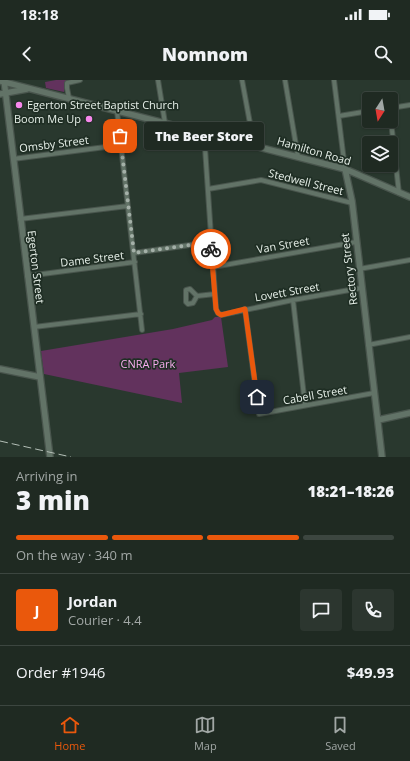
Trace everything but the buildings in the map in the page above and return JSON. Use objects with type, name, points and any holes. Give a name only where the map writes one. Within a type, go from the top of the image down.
[{"type":"street","points":[[69,98],[66,88],[67,83],[80,80]]},
{"type":"street","points":[[158,80],[165,123]]},
{"type":"street","points":[[242,80],[254,145]]},
{"type":"street","points":[[285,80],[298,157]]},
{"type":"street","name":"Rectory Street","points":[[334,80],[345,169],[352,203],[382,457]]},
{"type":"street","name":"Hamilton Road","points":[[2,81],[345,169],[410,198]]},
{"type":"street","name":"Egerton Street","points":[[2,81],[2,93],[13,159],[50,457]]},
{"type":"street","points":[[2,93],[30,89]]},
{"type":"street","points":[[398,107],[410,105]]},
{"type":"street","points":[[117,111],[142,330]]},
{"type":"street","points":[[339,116],[362,113]]},
{"type":"street","points":[[392,128],[399,193]]},
{"type":"street","points":[[197,296],[215,294],[204,133]]},
{"type":"street","name":"Omsby Street","points":[[13,159],[121,145]]},
{"type":"street","name":"Stedwell Street","points":[[208,189],[261,180],[352,203]]},
{"type":"street","points":[[20,220],[128,206]]},
{"type":"street","name":"Dame Street","points":[[134,253],[211,242]]},
{"type":"street","name":"Van Street","points":[[213,267],[356,242]]},
{"type":"street","points":[[359,270],[410,260]]},
{"type":"street","name":"Dame Street","points":[[27,276],[135,262]]},
{"type":"street","name":"Lovett Street","points":[[215,294],[216,309],[221,315],[245,309],[361,288]]},
{"type":"street","points":[[293,300],[306,406]]},
{"type":"street","name":"Cabell Street","points":[[245,309],[259,414],[374,393]]},
{"type":"street","points":[[34,327],[140,314]]},
{"type":"street","points":[[368,344],[410,337]]},
{"type":"street","points":[[0,368],[40,377]]},
{"type":"street","points":[[378,420],[410,414]]},
{"type":"green space","points":[[72,80],[65,83],[64,92],[46,88],[45,82]]},
{"type":"green space","name":"CNRA Park","points":[[215,317],[221,317],[228,367],[179,373],[182,403],[44,374],[41,351],[173,329],[212,320]]},
{"type":"railway","points":[[0,441],[71,457]]},
{"type":"way so far","points":[[120,136],[134,253],[211,242],[211,249]]},
{"type":"place","name":"Egerton Street Baptist Church","points":[[19,105]]},
{"type":"place","name":"Boom Me Up","points":[[89,119]]},
{"type":"place","name":"The Beer Store","points":[[120,136]]},
{"type":"route","points":[[211,249],[216,309],[218,313],[221,315],[245,309],[257,397]]}]
